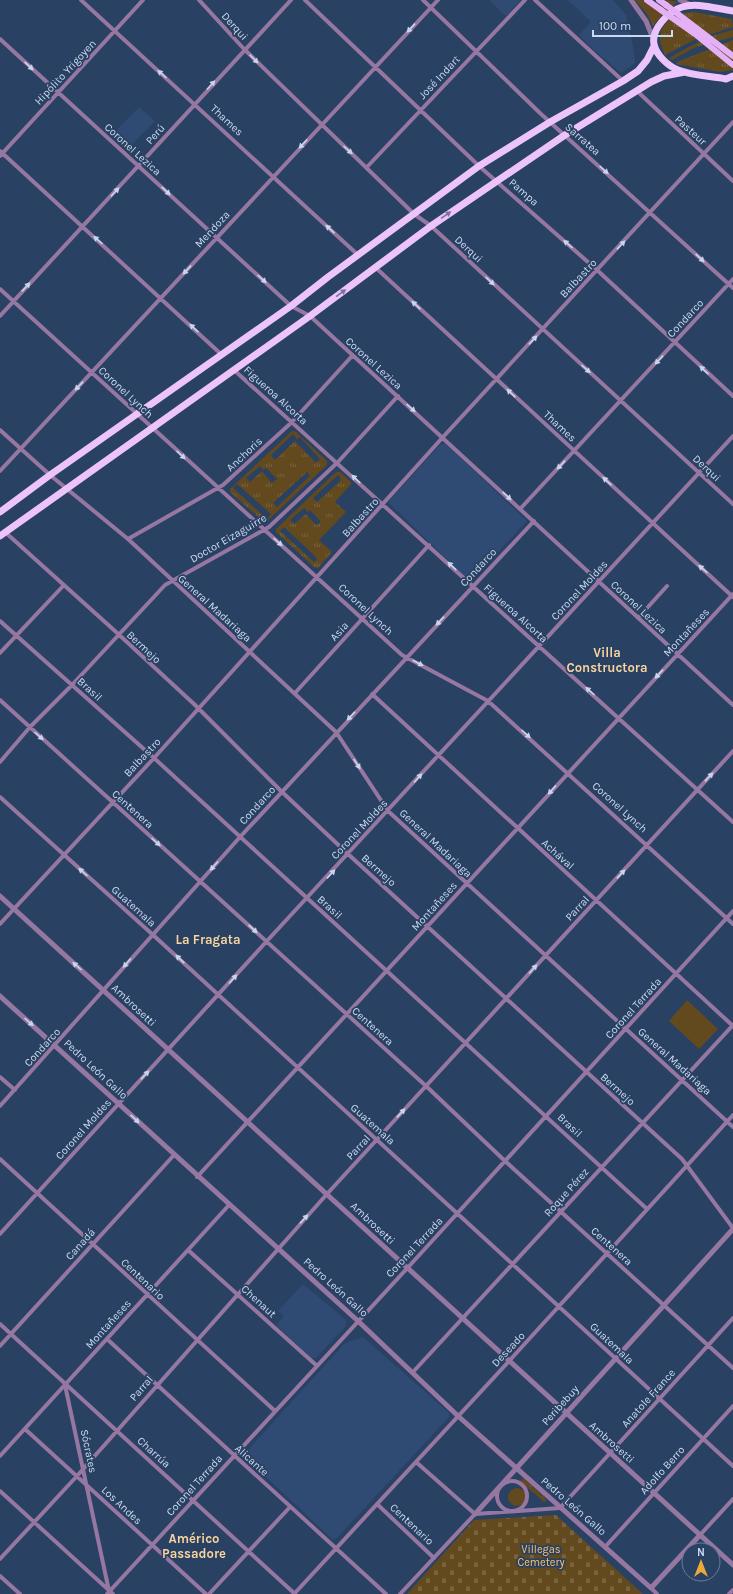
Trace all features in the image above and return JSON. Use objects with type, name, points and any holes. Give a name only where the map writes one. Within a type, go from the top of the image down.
[{"type":"highway","points":[[0,512],[50,475],[292,306],[358,255],[479,166],[550,122],[623,81],[643,66],[654,43],[657,30],[674,10],[691,5],[733,11]]},
{"type":"highway","points":[[654,43],[669,65],[685,72],[731,79]]},
{"type":"highway","points":[[2,534],[153,428],[233,369],[310,316],[431,226],[497,180],[565,135],[637,91],[664,76],[685,72]]},
{"type":"main road","points":[[647,0],[695,34],[733,65]]},
{"type":"main road","points":[[659,0],[733,56]]},
{"type":"street","name":"Thames","points":[[82,0],[358,255]]},
{"type":"street","name":"Hipólito Yrigoyen","points":[[1,153],[143,0]]},
{"type":"street","name":"Derqui","points":[[199,0],[244,49],[414,214],[431,226],[733,504]]},
{"type":"street","name":"Perú","points":[[0,316],[244,49],[291,0]]},
{"type":"street","name":"Pampa","points":[[305,0],[376,66],[479,166],[497,180],[597,270],[733,396]]},
{"type":"street","name":"Sarratea","points":[[424,0],[550,122],[733,288]]},
{"type":"street","name":"Mendoza","points":[[0,471],[438,0]]},
{"type":"street","name":"José Indart","points":[[367,167],[525,0]]},
{"type":"street","points":[[535,0],[623,81]]},
{"type":"street","points":[[631,0],[646,21],[654,43]]},
{"type":"street","points":[[680,0],[691,5]]},
{"type":"street","name":"Coronel Lezica","points":[[0,39],[292,306],[310,316],[733,705]]},
{"type":"street","name":"Pasteur","points":[[637,91],[733,181]]},
{"type":"street","name":"Balbastro","points":[[0,924],[154,758],[197,708],[318,577],[443,437],[733,122]]},
{"type":"street","points":[[1,153],[222,354]]},
{"type":"street","name":"Thames","points":[[376,268],[732,596]]},
{"type":"street","name":"Condarco","points":[[520,509],[733,279]]},
{"type":"street","name":"Coronel Lynch","points":[[0,289],[218,489],[406,657],[488,701],[568,772],[733,924]]},
{"type":"street","name":"Anchoris","points":[[128,539],[218,489],[292,422],[352,356]]},
{"type":"street","name":"Figueroa Alcorta","points":[[233,369],[338,462],[733,822]]},
{"type":"street","name":"Doctor Eizaguirre","points":[[0,762],[30,727],[72,685],[165,585],[171,580],[265,530],[338,462],[398,396]]},
{"type":"street","name":"General Madariaga","points":[[0,430],[50,475],[68,488],[128,539],[295,693],[336,732],[388,811],[466,884],[733,1126]]},
{"type":"street","name":"Coronel Moldes","points":[[0,1234],[266,942],[733,436]]},
{"type":"street","name":"Condarco","points":[[0,1106],[281,791],[534,521]]},
{"type":"street","name":"Bermejo","points":[[2,534],[64,585],[119,635],[348,854],[642,1122],[687,1165],[733,1228]]},
{"type":"street","name":"Asia","points":[[295,693],[429,545]]},
{"type":"street","points":[[0,654],[64,585]]},
{"type":"street","points":[[638,618],[668,586]]},
{"type":"street","name":"Montañeses","points":[[197,1177],[568,772],[732,596]]},
{"type":"street","name":"Brasil","points":[[0,621],[154,758],[647,1209]]},
{"type":"street","name":"Achával","points":[[372,694],[733,1026]]},
{"type":"street","name":"Centenera","points":[[0,700],[347,1014],[505,1161],[733,1368]]},
{"type":"street","name":"Parral","points":[[0,1559],[77,1476],[278,1248],[733,751]]},
{"type":"street","name":"Guatemala","points":[[0,797],[152,934],[456,1214],[733,1466]]},
{"type":"street","name":"Ambrosetti","points":[[0,896],[733,1565]]},
{"type":"street","name":"Coronel Terrada","points":[[110,1593],[233,1455],[547,1116],[733,911]]},
{"type":"street","name":"Pedro León Gallo","points":[[0,996],[197,1177],[358,1321],[516,1469],[657,1594]]},
{"type":"street","name":"Roque Pérez","points":[[413,1372],[642,1122],[733,1026]]},
{"type":"street","points":[[0,1077],[15,1090]]},
{"type":"street","name":"Deseado","points":[[294,1594],[559,1307],[733,1115]]},
{"type":"street","name":"Canadá","points":[[0,1346],[174,1156]]},
{"type":"street","name":"Centenario","points":[[0,1159],[275,1411]]},
{"type":"street","name":"Montañeses","points":[[0,1456],[229,1205]]},
{"type":"street","name":"Peribebuy","points":[[400,1594],[665,1306],[733,1228]]},
{"type":"street","name":"Chenaut","points":[[188,1250],[316,1366]]},
{"type":"street","name":"Anatole France","points":[[560,1508],[733,1318]]},
{"type":"street","name":"Charrúa","points":[[0,1324],[249,1551],[294,1594]]},
{"type":"street","name":"Alicante","points":[[107,1339],[386,1594]]},
{"type":"street","name":"Sócrates","points":[[65,1384],[110,1593]]},
{"type":"street","name":"Adolfo Berro","points":[[605,1547],[733,1406]]},
{"type":"street","name":"Los Andes","points":[[25,1429],[206,1594]]},
{"type":"street","points":[[416,1462],[474,1514],[560,1508]]},
{"type":"street","points":[[512,1481],[522,1484],[528,1498],[522,1508],[513,1512],[503,1509],[498,1501],[497,1492],[502,1484],[512,1481]]},
{"type":"street","points":[[0,1491],[110,1593]]},
{"type":"street","points":[[650,1588],[733,1499]]},
{"type":"street","name":"Centenario","points":[[377,1504],[434,1558]]},
{"type":"street","points":[[210,1594],[290,1507]]},
{"type":"street","points":[[0,1576],[20,1594]]},
{"type":"street","points":[[729,1594],[733,1590]]},
{"type":"shaded area","points":[[489,0],[521,0],[506,16]]},
{"type":"shaded area","points":[[568,0],[613,0],[626,15],[632,40],[635,63],[621,73],[593,49],[579,35],[591,22]]},
{"type":"shaded area","points":[[139,107],[155,121],[127,150],[112,135]]},
{"type":"shaded area","points":[[445,443],[527,521],[473,579],[467,579],[389,503],[390,500],[440,445]]},
{"type":"shaded area","points":[[303,1284],[346,1320],[346,1326],[316,1358],[311,1358],[276,1325],[284,1316],[278,1311]]},
{"type":"shaded area","points":[[363,1337],[449,1413],[449,1417],[336,1539],[333,1540],[246,1458],[246,1452],[345,1343]]},
{"type":"green space","points":[[635,0],[642,0],[657,9],[667,0],[678,2],[667,9],[653,26],[647,14]]},
{"type":"green space","points":[[694,12],[732,19],[733,27],[696,39],[665,55],[661,46],[661,30],[668,21],[677,15]]},
{"type":"green space","points":[[733,30],[733,37],[696,47],[672,60],[669,58],[708,38]]},
{"type":"green space","points":[[733,40],[733,70],[720,72],[676,64],[679,61]]},
{"type":"green space","points":[[292,431],[295,431],[327,461],[327,465],[267,521],[263,521],[230,492],[230,489]],"holes":[[[293,434],[297,439],[275,460],[271,455]],[[300,437],[320,459],[316,463],[295,441]],[[260,466],[264,470],[266,468],[277,479],[272,483],[262,471],[250,482],[246,478]],[[307,472],[310,476],[277,507],[273,503]],[[237,484],[271,514],[267,519],[233,488]]]},
{"type":"green space","points":[[336,472],[340,472],[352,483],[335,502],[346,512],[319,540],[332,552],[318,568],[314,567],[276,532],[276,529]],"holes":[[[338,475],[341,478],[339,482],[317,502],[313,498]],[[304,508],[308,512],[310,510],[321,522],[316,525],[306,514],[294,524],[290,520]],[[284,527],[315,556],[317,560],[314,562],[280,531]]]},
{"type":"green space","points":[[687,1000],[718,1029],[699,1049],[669,1021]]},
{"type":"green space","points":[[523,1478],[546,1499],[546,1501],[544,1502],[520,1481]]},
{"type":"green space","points":[[517,1488],[523,1491],[526,1497],[523,1503],[517,1506],[511,1503],[508,1497],[511,1491]]},
{"type":"green space","name":"Villegas Cemetery","points":[[556,1515],[643,1594],[407,1594],[474,1520]]},
{"type":"district","name":"Villa Constructora","points":[[607,660]]},
{"type":"district","name":"La Fragata","points":[[208,939]]},
{"type":"district","name":"Américo Passadore","points":[[194,1546]]}]
